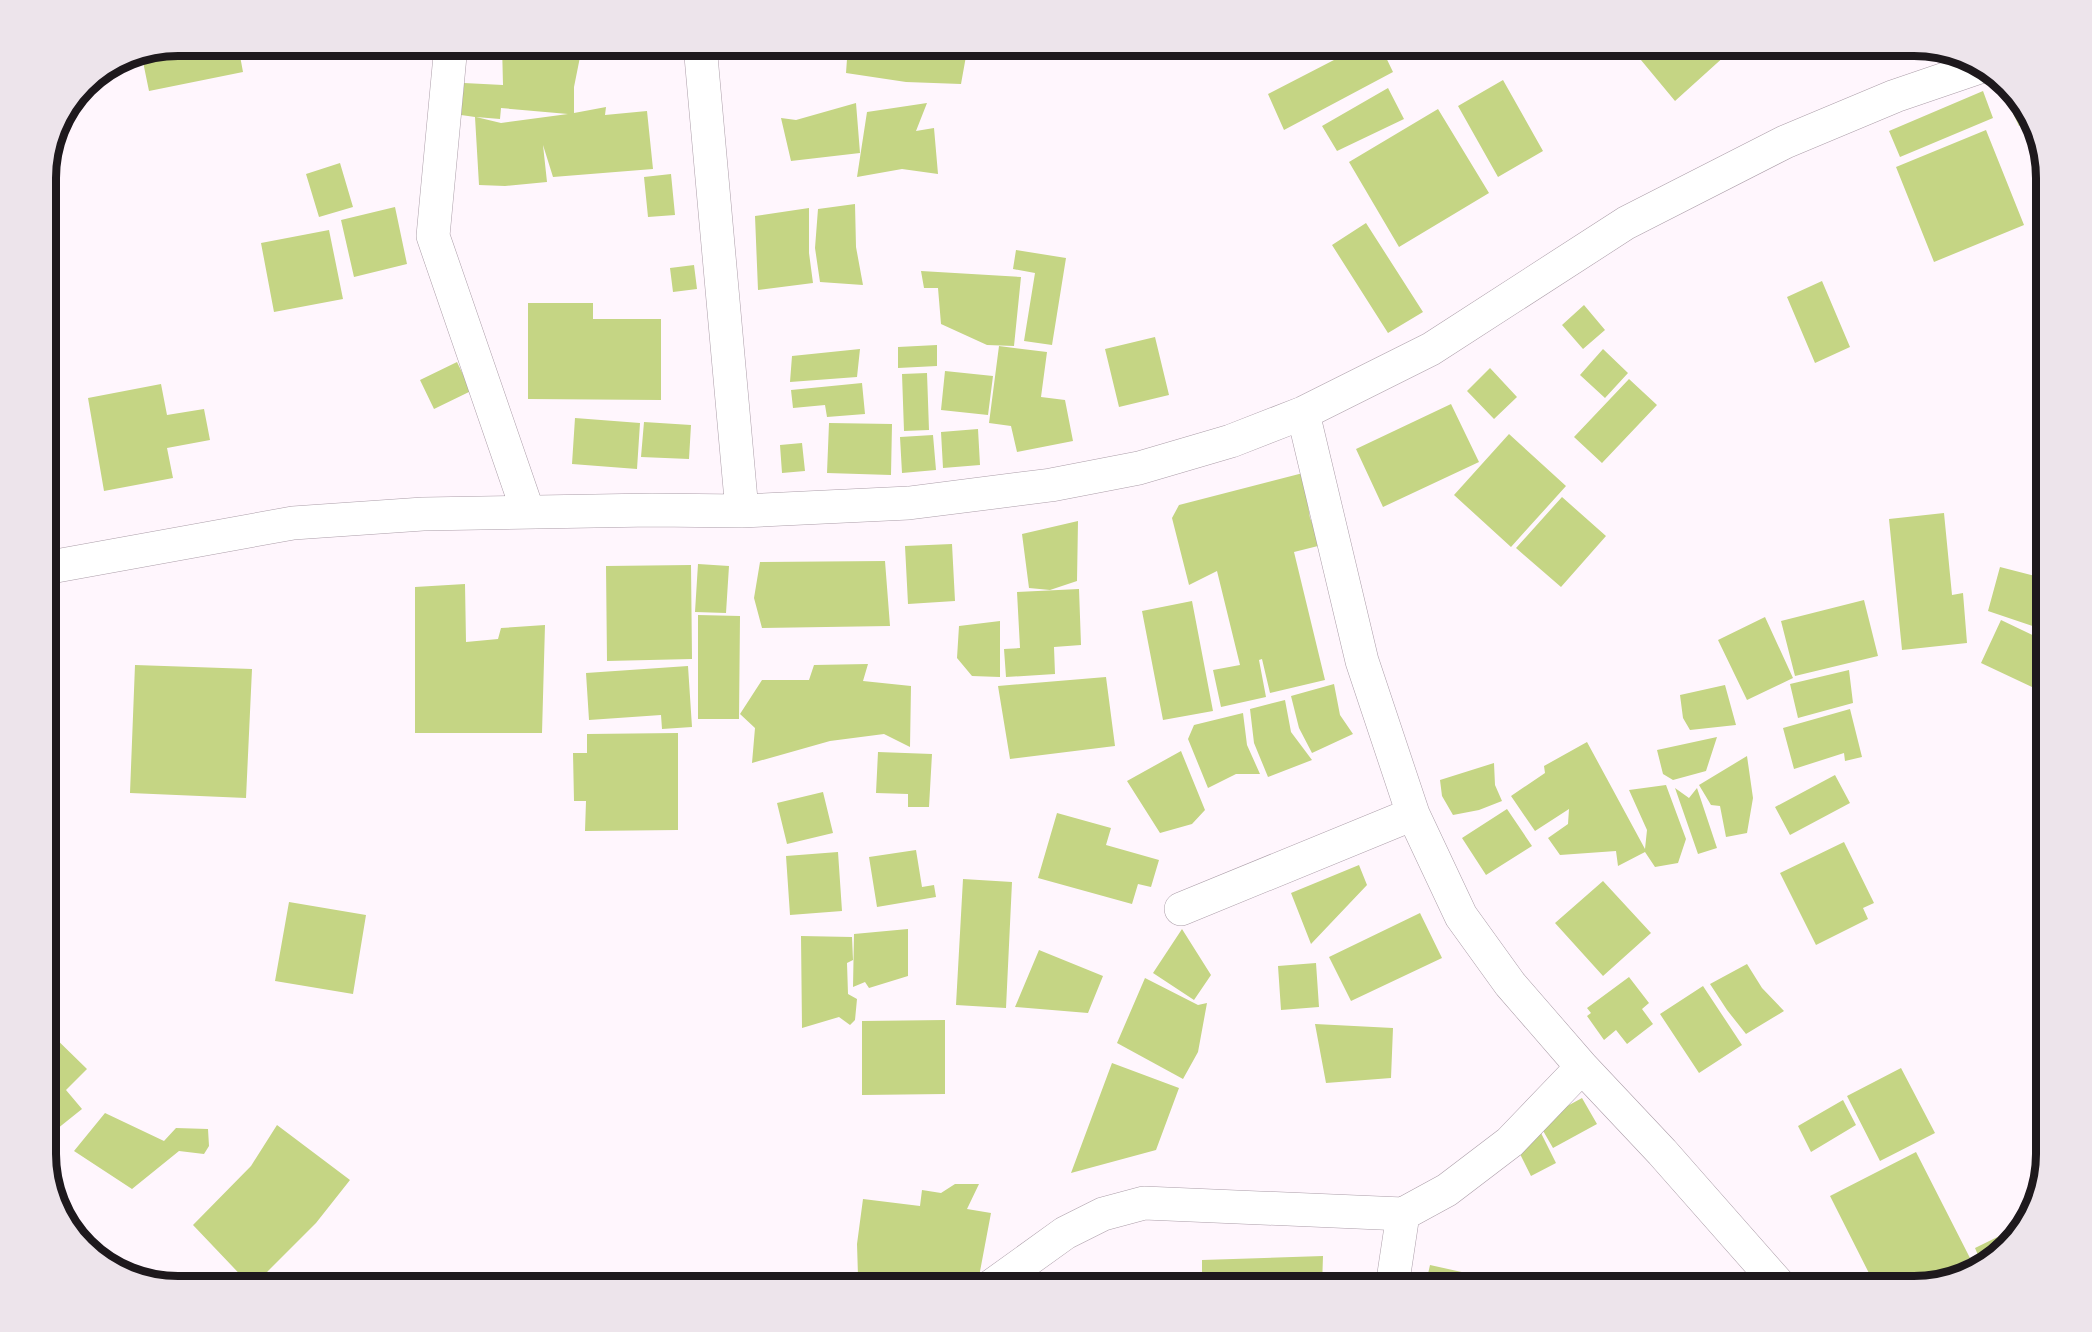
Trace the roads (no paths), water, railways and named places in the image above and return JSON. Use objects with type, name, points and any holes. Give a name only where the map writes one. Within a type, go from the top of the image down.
[{"type":"street","points":[[450,56],[433,236],[528,512]]},
{"type":"street","points":[[701,56],[742,511]]},
{"type":"street","points":[[56,566],[292,523],[423,514],[652,510],[742,511],[909,503],[1051,485],[1139,468],[1231,441],[1303,413],[1431,349],[1626,223],[1647,212],[1785,142],[1894,96],[1971,70]]},
{"type":"street","points":[[1303,413],[1362,661],[1413,813],[1461,916],[1510,984],[1771,1276]]},
{"type":"street","points":[[1181,909],[1413,813]]},
{"type":"street","points":[[1005,1276],[1065,1233],[1103,1214],[1144,1203],[1403,1214],[1447,1190],[1510,1142],[1582,1067]]},
{"type":"street","points":[[1394,1276],[1403,1214]]}]
